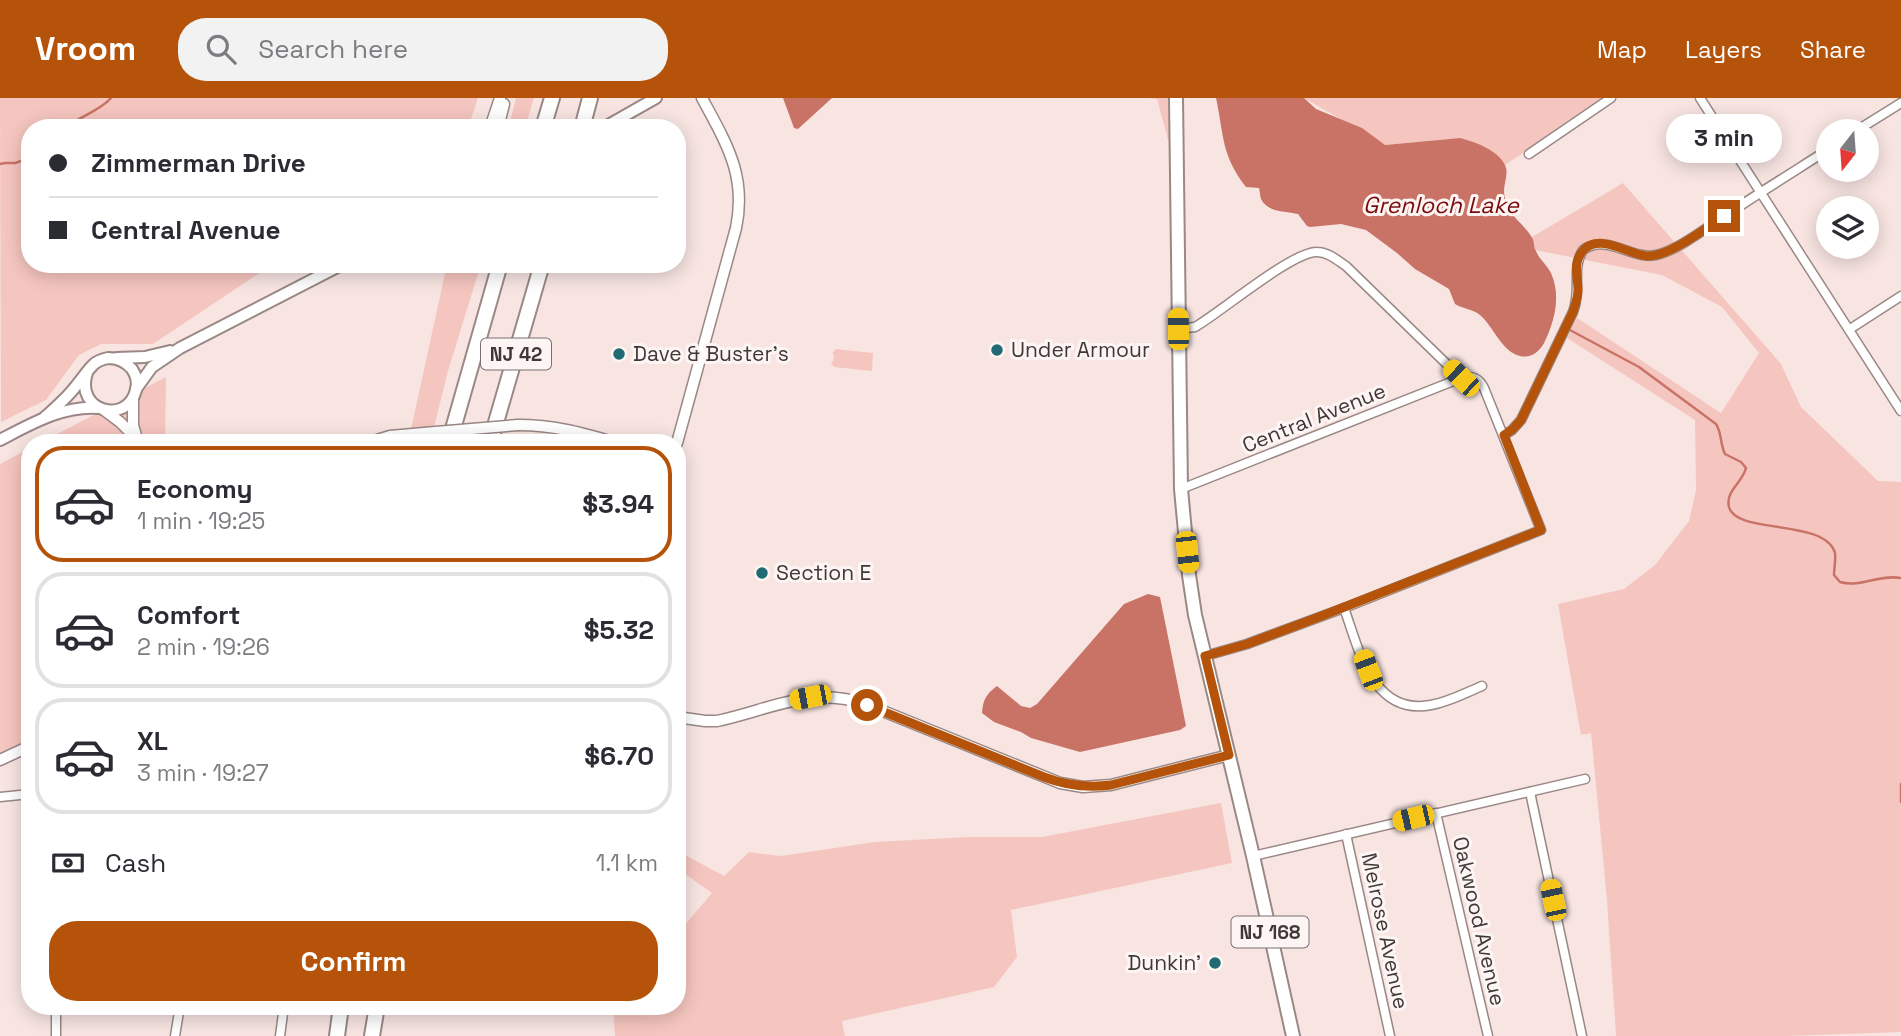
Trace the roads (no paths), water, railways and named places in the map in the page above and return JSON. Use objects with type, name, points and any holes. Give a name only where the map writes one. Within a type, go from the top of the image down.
[{"type":"highway","points":[[546,119],[552,98]]},
{"type":"highway","points":[[584,119],[590,98]]},
{"type":"highway","name":"NJ 42","points":[[452,434],[497,273]]},
{"type":"highway","name":"NJ 42","points":[[493,434],[539,273]]},
{"type":"highway","points":[[337,1036],[340,1015]]},
{"type":"highway","points":[[372,1036],[376,1015]]},
{"type":"main road","points":[[619,119],[656,98]]},
{"type":"main road","name":"NJ 168","points":[[1176,98],[1181,489],[1189,575],[1195,615],[1293,1036]]},
{"type":"main road","points":[[45,417],[84,407],[121,408],[152,367],[180,348],[325,273]]},
{"type":"main road","points":[[0,440],[45,417],[62,403],[97,362],[113,358],[145,357],[180,348]]},
{"type":"main road","points":[[113,358],[132,370],[136,380],[134,394]]},
{"type":"main road","points":[[87,373],[84,382],[86,394],[92,403],[102,409]]},
{"type":"street","points":[[494,119],[503,98]]},
{"type":"street","points":[[500,119],[503,98]]},
{"type":"street","points":[[679,434],[740,207],[739,182],[732,155],[702,98]]},
{"type":"street","points":[[1529,154],[1611,98]]},
{"type":"street","points":[[1700,98],[1901,411]]},
{"type":"street","points":[[1876,119],[1901,103]]},
{"type":"street","points":[[1504,435],[1521,420],[1564,329],[1578,295],[1577,262],[1583,250],[1608,244],[1644,256],[1660,254],[1706,228],[1816,157]]},
{"type":"street","points":[[1178,329],[1200,324],[1299,256],[1310,252],[1332,256],[1346,266],[1461,378],[1475,378],[1482,383],[1541,530],[1343,608],[1247,644],[1205,656]]},
{"type":"street","points":[[1850,329],[1901,296]]},
{"type":"street","name":"Central Avenue","points":[[1181,489],[1461,378]]},
{"type":"street","points":[[134,394],[136,434]]},
{"type":"street","points":[[102,409],[131,434]]},
{"type":"street","points":[[413,434],[518,425],[545,425],[586,434]]},
{"type":"street","points":[[1343,608],[1371,676],[1379,689],[1390,698],[1414,705],[1431,705],[1482,686]]},
{"type":"street","points":[[686,718],[717,721],[792,701],[821,696],[837,697],[867,705],[1060,783],[1083,787],[1111,785],[1229,755]]},
{"type":"street","points":[[0,760],[21,750]]},
{"type":"street","points":[[1253,856],[1585,779]]},
{"type":"street","points":[[1530,792],[1582,1036]]},
{"type":"street","points":[[0,797],[21,795]]},
{"type":"street","name":"Oakwood Avenue","points":[[1436,813],[1488,1036]]},
{"type":"street","name":"Melrose Avenue","points":[[1346,834],[1390,1036]]},
{"type":"street","points":[[56,1015],[56,1036]]},
{"type":"street","points":[[176,1036],[179,1015]]},
{"type":"street","points":[[280,1036],[283,1015]]},
{"type":"water","points":[[783,98],[832,98],[798,129],[794,128]]},
{"type":"water","name":"Grenloch Lake","points":[[1216,98],[1304,98],[1316,109],[1362,128],[1385,145],[1460,138],[1492,151],[1506,168],[1504,193],[1508,207],[1532,238],[1537,254],[1554,281],[1554,316],[1541,348],[1528,356],[1514,354],[1480,315],[1455,304],[1449,289],[1415,269],[1366,230],[1341,224],[1310,227],[1298,214],[1278,211],[1264,204],[1259,188],[1246,187],[1232,165]]},
{"type":"water","points":[[1148,594],[1160,597],[1186,726],[1180,730],[1080,752],[1031,738],[994,722],[982,713],[986,698],[997,686],[1021,706],[1030,708],[1037,704],[1124,604]]},
{"type":"waterway","points":[[78,119],[101,107],[111,98]]},
{"type":"waterway","points":[[0,164],[21,161]]},
{"type":"waterway","points":[[1568,329],[1639,367],[1716,424],[1725,454],[1741,462],[1746,468],[1728,501],[1735,516],[1763,525],[1799,530],[1828,542],[1835,553],[1834,575],[1840,582],[1901,578]]},
{"type":"waterway","points":[[1901,784],[1901,802]]},
{"type":"place","name":"Under Armour","points":[[997,350]]},
{"type":"place","name":"Dave & Buster's","points":[[619,354]]},
{"type":"place","name":"Section E","points":[[762,573]]},
{"type":"place","name":"Dunkin'","points":[[1215,963]]}]
